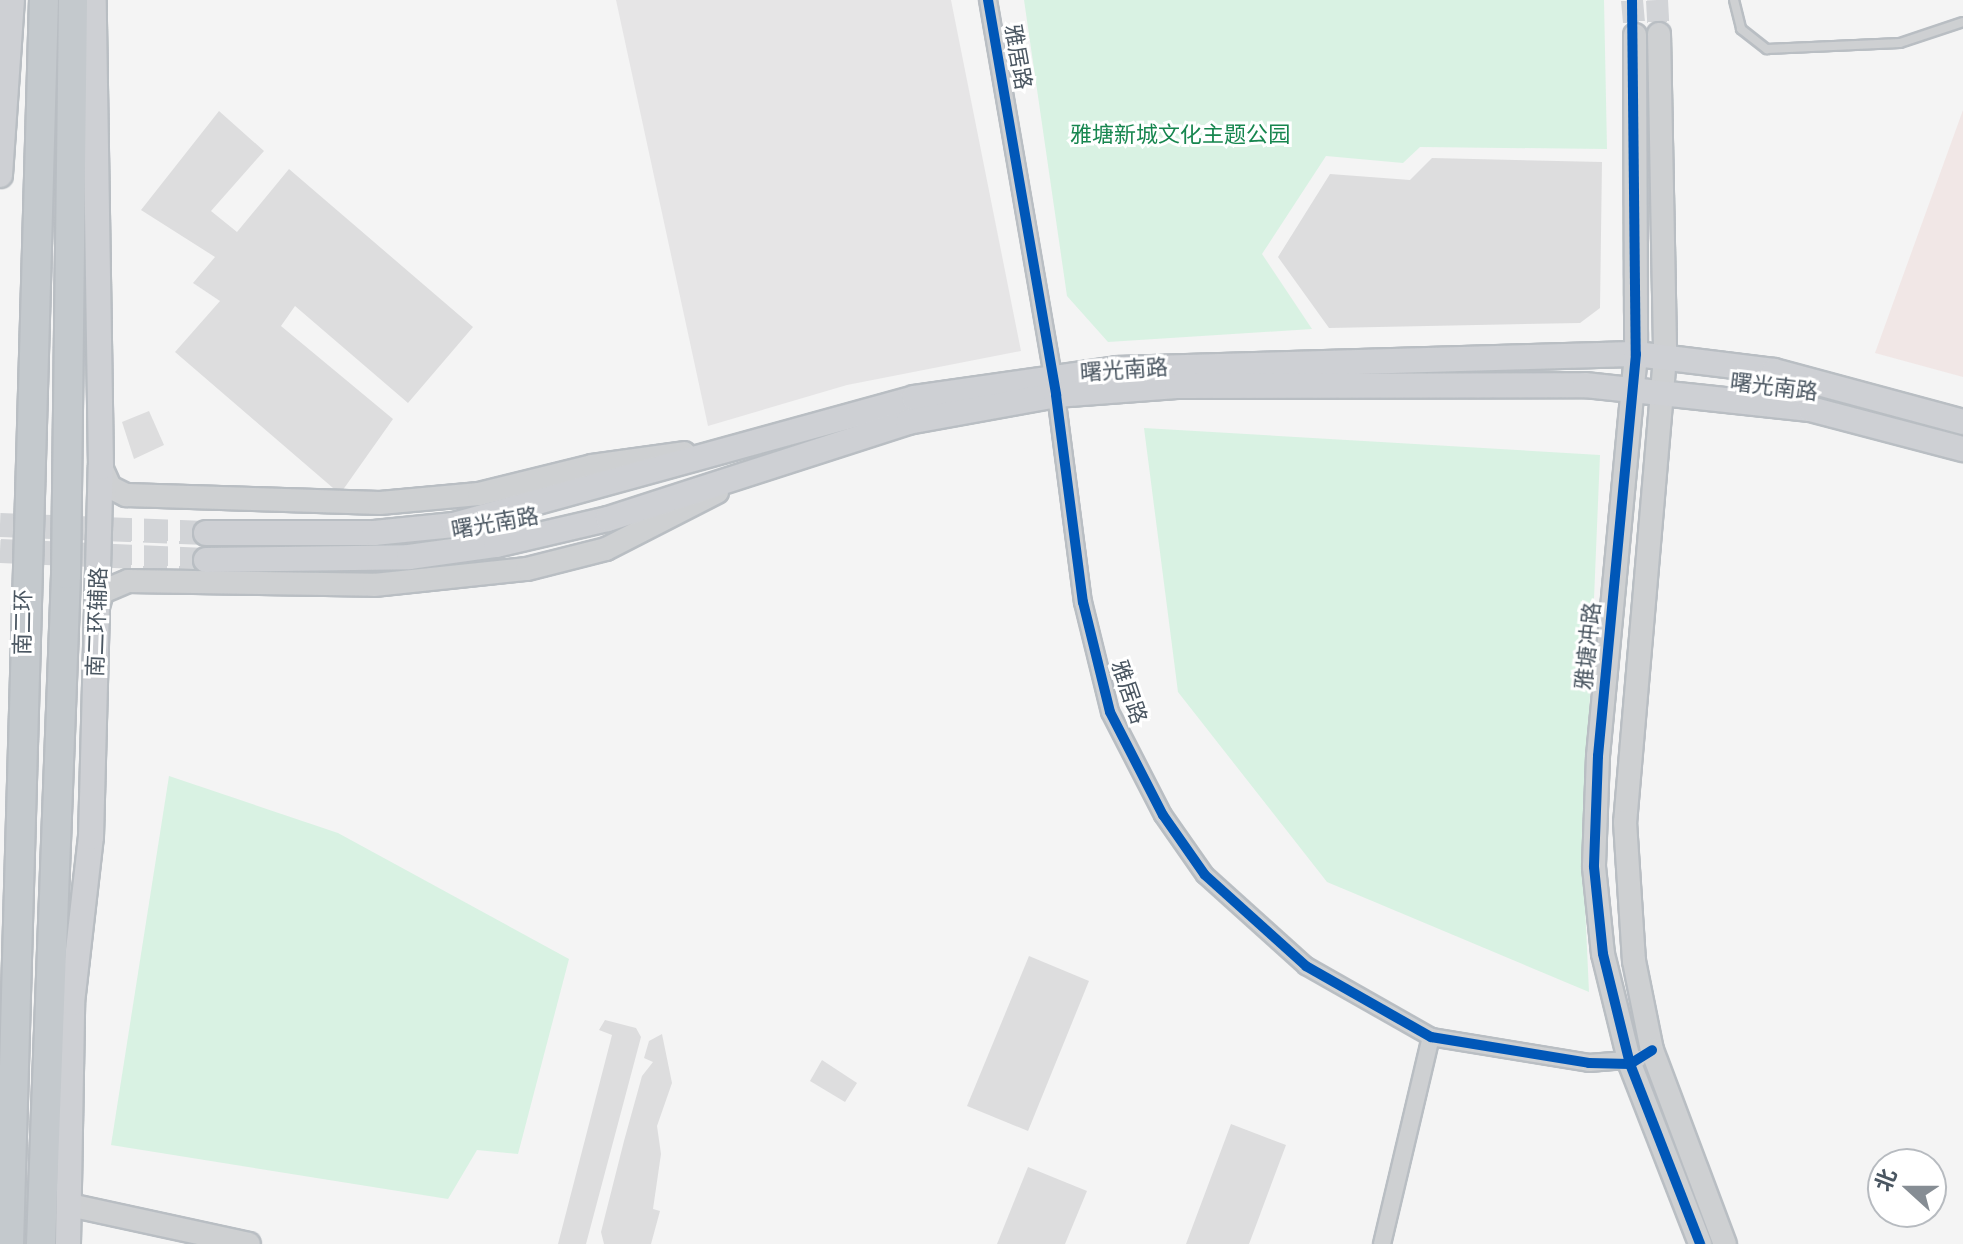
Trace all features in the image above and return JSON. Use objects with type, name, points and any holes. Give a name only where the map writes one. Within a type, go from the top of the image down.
[{"type":"highway","name":"南二环","points":[[9,1244],[44,0]]},
{"type":"highway","name":"南二环","points":[[41,1244],[66,574],[73,0]]},
{"type":"main road","points":[[0,175],[12,0]]},
{"type":"main road","name":"南二环辅路","points":[[68,1244],[72,1003],[91,837],[101,467],[94,0]]},
{"type":"main road","name":"曙光南路","points":[[206,533],[374,533],[454,525],[914,398],[1390,357],[1636,354],[1665,357],[1774,371],[1963,422]]},
{"type":"main road","name":"曙光南路","points":[[206,560],[378,559],[496,545],[608,519],[752,474],[838,440],[1054,385],[1412,382],[1633,389],[1810,409],[1963,449]]},
{"type":"street","name":"雅居路","points":[[988,0],[1054,385],[1097,662],[1110,712],[1163,815],[1205,875],[1295,957],[1431,1037],[1499,1052],[1630,1064]]},
{"type":"street","points":[[1659,34],[1664,393],[1625,822],[1634,961],[1652,1050],[1725,1244]]},
{"type":"street","name":"雅塘冲路","points":[[1635,35],[1636,354],[1594,826],[1603,954],[1630,1064],[1700,1244]]},
{"type":"street","points":[[101,467],[110,487],[126,495],[380,503],[479,494],[592,466],[745,444]]},
{"type":"street","points":[[98,607],[109,586],[128,581],[374,585],[527,569],[606,549],[752,474]]},
{"type":"street","points":[[1382,1244],[1431,1037]]},
{"type":"street","points":[[1630,1064],[1652,1050]]},
{"type":"street","points":[[70,1205],[249,1244]]},
{"type":"lane","points":[[1734,0],[1741,29],[1767,49],[1900,43],[1963,22]]},
{"type":"shaded area","points":[[616,0],[951,0],[1021,351],[847,385],[708,426]]},
{"type":"shaded area","points":[[1963,110],[1963,377],[1875,353]]},
{"type":"green space","name":"雅塘新城文化主题公园","points":[[1024,0],[1604,0],[1607,149],[1420,147],[1403,163],[1326,156],[1262,254],[1312,329],[1108,342],[1067,296]]},
{"type":"green space","points":[[1144,428],[1600,455],[1583,862],[1589,992],[1327,882],[1178,692]]},
{"type":"green space","points":[[169,776],[338,833],[569,959],[518,1154],[477,1150],[448,1199],[111,1145]]},
{"type":"building","points":[[219,111],[264,151],[211,211],[237,232],[289,169],[473,327],[408,403],[295,306],[281,326],[393,419],[340,494],[175,352],[220,301],[193,283],[215,257],[141,210]]},
{"type":"building","points":[[1432,158],[1602,162],[1600,308],[1580,323],[1329,328],[1278,257],[1330,174],[1410,180]]},
{"type":"building","points":[[149,411],[164,445],[134,459],[122,422]]},
{"type":"building","points":[[1029,956],[1089,981],[1028,1131],[967,1106]]},
{"type":"building","points":[[605,1020],[636,1028],[641,1037],[586,1244],[558,1244],[612,1035],[599,1030]]},
{"type":"building","points":[[662,1034],[672,1083],[657,1126],[661,1154],[653,1209],[660,1211],[651,1244],[604,1244],[601,1232],[624,1141],[642,1076],[653,1062],[644,1058],[649,1041]]},
{"type":"building","points":[[822,1060],[857,1083],[845,1102],[810,1081]]},
{"type":"building","points":[[1231,1124],[1286,1145],[1249,1244],[1186,1244]]},
{"type":"building","points":[[1028,1167],[1087,1191],[1065,1244],[997,1244]]},
{"type":"tunnel","points":[[1632,0],[1635,35]]},
{"type":"tunnel","points":[[1657,0],[1659,34]]},
{"type":"tunnel","points":[[0,525],[206,533]]},
{"type":"tunnel","points":[[0,551],[206,560]]},
{"type":"cycle path","points":[[988,0],[1056,395],[1083,602],[1110,712],[1163,815],[1205,875],[1306,966],[1431,1037],[1589,1063],[1630,1064],[1652,1050]]},
{"type":"cycle path","points":[[1632,0],[1636,354],[1598,756],[1594,867],[1603,954],[1630,1064],[1700,1244]]}]
